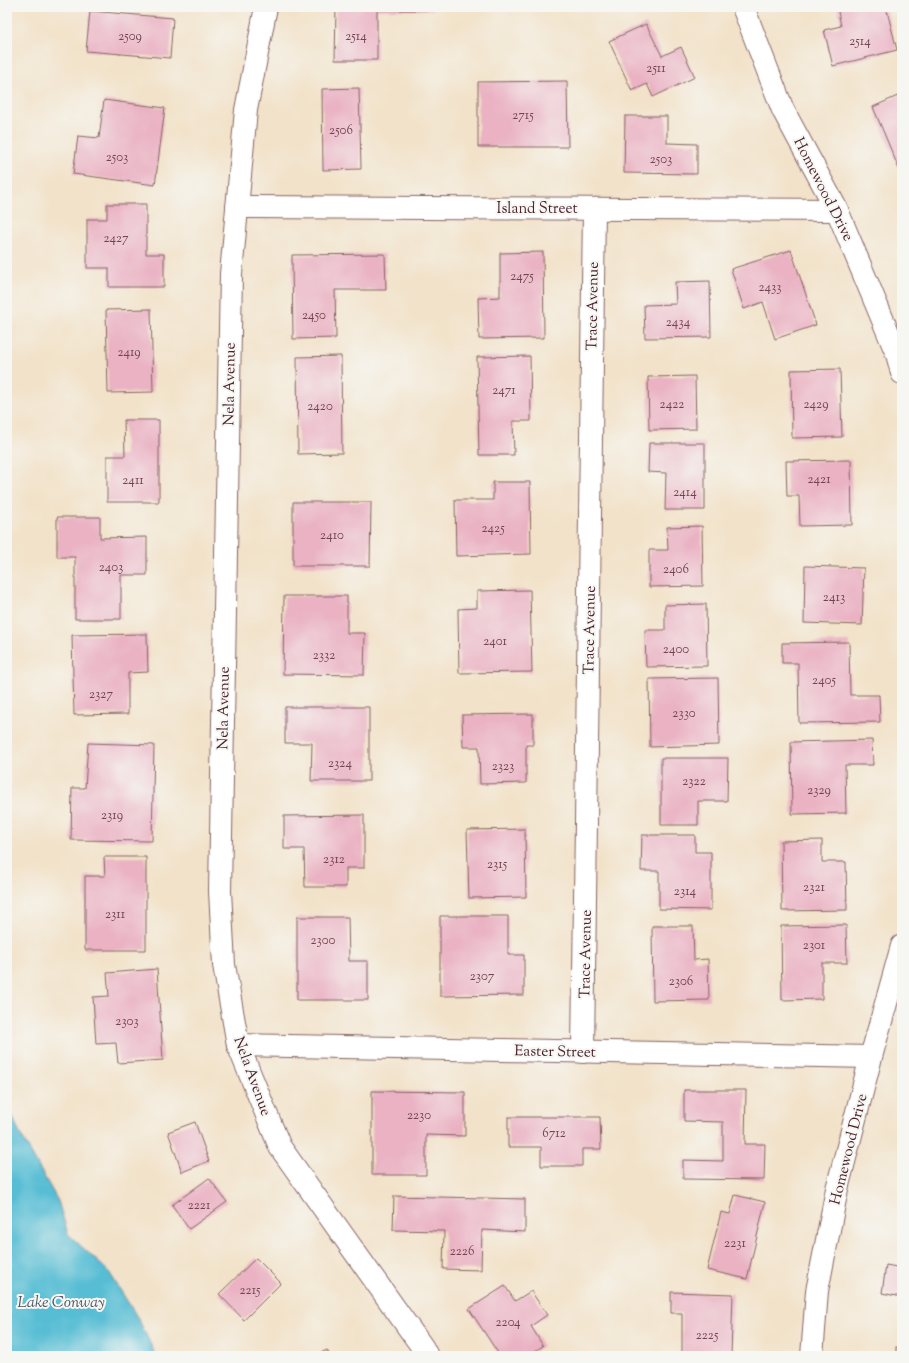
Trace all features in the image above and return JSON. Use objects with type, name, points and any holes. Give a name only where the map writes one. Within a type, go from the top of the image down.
[{"type":"street","name":"Nela Avenue","points":[[266,7],[246,110],[231,274],[220,891],[224,965],[238,1045],[280,1147],[423,1348],[427,1356]]},
{"type":"street","name":"Homewood Drive","points":[[743,7],[783,110],[837,210],[897,354],[902,373]]},
{"type":"street","name":"Island Street","points":[[237,207],[837,210]]},
{"type":"street","name":"Trace Avenue","points":[[583,1052],[594,209]]},
{"type":"street","name":"Homewood Drive","points":[[812,1356],[817,1291],[834,1204],[871,1057],[902,946]]},
{"type":"street","name":"Easter Street","points":[[238,1045],[871,1057]]},
{"type":"water","name":"Lake Conway","points":[[7,1103],[19,1132],[58,1201],[68,1234],[109,1272],[139,1320],[156,1356],[7,1356]]},
{"type":"building","points":[[336,7],[433,7],[433,10],[377,10],[377,60],[335,60]]},
{"type":"building","points":[[837,7],[886,7],[897,50],[833,66],[824,30],[841,26]]},
{"type":"building","points":[[90,11],[173,18],[170,58],[86,51]]},
{"type":"building","points":[[646,24],[662,56],[681,47],[695,77],[653,97],[647,84],[632,91],[609,41]]},
{"type":"building","points":[[567,81],[568,147],[478,147],[478,82]]},
{"type":"building","points":[[359,88],[361,169],[323,170],[322,89]]},
{"type":"building","points":[[902,94],[902,176],[873,107]]},
{"type":"building","points":[[104,100],[165,108],[155,185],[73,174],[78,136],[99,138]]},
{"type":"building","points":[[625,116],[667,116],[667,143],[697,144],[697,174],[624,173]]},
{"type":"building","points":[[107,204],[146,204],[146,254],[164,254],[164,287],[109,287],[109,268],[87,268],[87,219],[107,219]]},
{"type":"building","points":[[791,250],[816,325],[775,339],[763,302],[744,309],[731,269]]},
{"type":"building","points":[[543,252],[544,338],[479,339],[478,298],[500,297],[500,253]]},
{"type":"building","points":[[385,254],[386,290],[335,290],[336,338],[293,339],[292,255]]},
{"type":"building","points":[[710,281],[711,337],[645,338],[644,305],[676,304],[675,282]]},
{"type":"building","points":[[151,309],[153,392],[108,393],[106,310]]},
{"type":"building","points":[[341,356],[342,453],[298,454],[297,357]]},
{"type":"building","points":[[530,356],[531,421],[513,421],[514,455],[479,455],[477,357]]},
{"type":"building","points":[[840,369],[842,437],[792,438],[791,370]]},
{"type":"building","points":[[695,376],[696,429],[649,430],[648,377]]},
{"type":"building","points":[[124,420],[159,420],[159,502],[107,502],[107,456],[125,456]]},
{"type":"building","points":[[649,443],[705,443],[705,510],[665,510],[666,473],[648,472]]},
{"type":"building","points":[[851,460],[852,525],[800,526],[799,496],[787,496],[786,461]]},
{"type":"building","points":[[493,482],[530,482],[531,554],[456,556],[455,500],[493,500]]},
{"type":"building","points":[[293,502],[371,502],[370,566],[293,566]]},
{"type":"building","points":[[57,517],[100,517],[100,538],[147,537],[147,575],[121,575],[121,619],[75,619],[75,557],[57,557]]},
{"type":"building","points":[[702,526],[703,586],[649,587],[649,550],[668,550],[667,527]]},
{"type":"building","points":[[805,566],[864,568],[862,625],[804,623]]},
{"type":"building","points":[[530,590],[532,672],[459,673],[458,609],[477,608],[477,591]]},
{"type":"building","points":[[284,596],[347,596],[347,633],[365,633],[364,675],[283,674]]},
{"type":"building","points":[[706,604],[707,666],[646,667],[645,630],[665,630],[665,605]]},
{"type":"building","points":[[147,634],[148,672],[128,673],[128,714],[74,715],[72,635]]},
{"type":"building","points":[[849,642],[850,695],[879,695],[880,722],[799,723],[798,663],[782,663],[782,643]]},
{"type":"building","points":[[718,678],[719,745],[650,747],[649,679]]},
{"type":"building","points":[[285,707],[369,707],[369,781],[311,781],[312,743],[285,743]]},
{"type":"building","points":[[533,714],[533,745],[526,745],[526,783],[480,784],[479,747],[463,747],[462,715]]},
{"type":"building","points":[[872,740],[873,765],[845,765],[846,813],[792,814],[791,742]]},
{"type":"building","points":[[88,743],[154,745],[152,841],[71,840],[72,788],[85,788]]},
{"type":"building","points":[[661,758],[728,758],[727,801],[698,801],[698,825],[661,825]]},
{"type":"building","points":[[364,815],[364,868],[346,868],[346,887],[305,887],[304,849],[284,849],[284,816]]},
{"type":"building","points":[[525,829],[526,897],[469,898],[467,830]]},
{"type":"building","points":[[642,835],[695,835],[695,852],[711,852],[711,910],[659,909],[659,871],[641,871]]},
{"type":"building","points":[[822,840],[822,862],[846,862],[847,910],[782,911],[781,841]]},
{"type":"building","points":[[104,857],[146,857],[146,950],[85,950],[85,876],[105,876]]},
{"type":"building","points":[[440,916],[508,916],[508,955],[524,955],[524,995],[440,996]]},
{"type":"building","points":[[297,917],[348,917],[349,961],[368,961],[368,1000],[297,1000]]},
{"type":"building","points":[[846,925],[847,963],[822,963],[822,999],[782,1000],[781,926]]},
{"type":"building","points":[[652,926],[693,926],[694,960],[708,959],[709,1000],[653,1001]]},
{"type":"building","points":[[157,969],[163,1060],[118,1063],[116,1043],[96,1044],[93,997],[109,996],[107,973]]},
{"type":"building","points":[[684,1090],[746,1090],[745,1144],[765,1144],[764,1180],[683,1179],[683,1160],[723,1161],[723,1122],[684,1121]]},
{"type":"building","points":[[372,1091],[465,1092],[465,1136],[426,1135],[426,1175],[372,1175]]},
{"type":"building","points":[[508,1117],[600,1117],[601,1149],[582,1149],[582,1166],[541,1166],[541,1147],[508,1147]]},
{"type":"building","points":[[195,1122],[209,1161],[182,1172],[168,1132]]},
{"type":"building","points":[[209,1178],[227,1202],[189,1229],[172,1205]]},
{"type":"building","points":[[735,1195],[765,1202],[747,1279],[707,1270],[721,1212],[730,1214]]},
{"type":"building","points":[[394,1196],[525,1199],[525,1232],[482,1230],[481,1270],[443,1269],[444,1231],[393,1230]]},
{"type":"building","points":[[256,1258],[281,1283],[244,1320],[219,1294]]},
{"type":"building","points":[[886,1265],[902,1268],[902,1297],[882,1293]]},
{"type":"building","points":[[505,1286],[515,1301],[531,1291],[547,1315],[531,1326],[543,1346],[527,1356],[500,1356],[469,1309]]},
{"type":"building","points":[[671,1292],[733,1294],[731,1356],[682,1356],[682,1313],[671,1313]]},
{"type":"building","points":[[896,1347],[902,1347],[902,1356],[896,1356]]},
{"type":"building","points":[[327,1350],[330,1356],[315,1356]]}]
